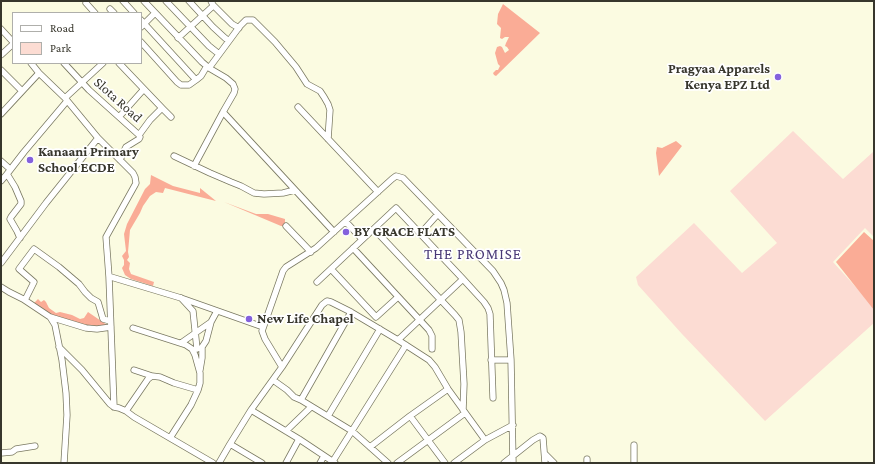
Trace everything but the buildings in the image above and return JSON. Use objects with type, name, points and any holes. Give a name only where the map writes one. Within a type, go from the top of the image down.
[{"type":"street","points":[[123,1],[133,12]]},
{"type":"street","points":[[144,1],[202,62],[226,78],[233,84],[235,89],[194,166]]},
{"type":"street","points":[[166,1],[209,46],[219,54]]},
{"type":"street","points":[[189,1],[229,41]]},
{"type":"street","points":[[86,3],[94,12]]},
{"type":"street","points":[[178,38],[212,7],[212,3],[232,24],[238,28]]},
{"type":"street","points":[[155,13],[142,24],[196,80]]},
{"type":"street","points":[[142,43],[179,84],[184,86],[189,85],[201,76],[238,28],[246,20],[252,20],[275,42],[308,84],[320,91],[324,96],[330,110],[328,139]]},
{"type":"street","points":[[1,29],[4,35],[12,42]]},
{"type":"street","points":[[1,55],[12,44]]},
{"type":"street","points":[[32,64],[66,100],[98,138],[133,173],[135,177],[136,183],[106,237],[114,407]]},
{"type":"street","name":"Slota Road","points":[[66,64],[82,82],[139,135]]},
{"type":"street","name":"Slota Road","points":[[1,181],[66,100],[82,82],[102,64]]},
{"type":"street","points":[[120,64],[170,117]]},
{"type":"street","points":[[1,114],[39,73]]},
{"type":"street","points":[[2,74],[22,91]]},
{"type":"street","points":[[119,117],[144,89]]},
{"type":"street","points":[[298,107],[378,192]]},
{"type":"street","points":[[120,160],[126,147],[139,139],[139,135],[150,120],[162,108]]},
{"type":"street","points":[[223,112],[334,232]]},
{"type":"street","points":[[1,263],[98,138]]},
{"type":"street","points":[[174,156],[254,192],[264,194],[283,193],[295,190]]},
{"type":"street","points":[[1,161],[9,172],[21,201],[21,204],[10,219],[20,238]]},
{"type":"street","points":[[282,367],[264,339],[263,327],[283,270],[316,248],[346,222],[392,178],[396,176],[403,178],[493,272],[504,290],[507,303],[511,360],[513,463]]},
{"type":"street","points":[[317,282],[396,208],[486,304],[490,311],[493,398]]},
{"type":"street","points":[[420,234],[438,214]]},
{"type":"street","points":[[346,222],[362,239]]},
{"type":"street","points":[[286,226],[311,252]]},
{"type":"street","points":[[374,228],[457,317],[460,324],[464,384],[464,412]]},
{"type":"street","points":[[353,248],[431,333],[432,348]]},
{"type":"street","points":[[25,300],[34,282],[20,269],[34,249],[59,267],[79,284],[91,298],[98,302],[103,319],[111,324]]},
{"type":"street","points":[[331,269],[376,317],[398,297]]},
{"type":"street","points":[[109,277],[181,298],[263,327]]},
{"type":"street","points":[[398,340],[463,279]]},
{"type":"street","points":[[1,287],[25,300],[50,317],[86,328],[97,329],[111,324]]},
{"type":"street","points":[[170,438],[191,405],[198,390],[202,358],[197,349],[193,310],[181,298]]},
{"type":"street","points":[[219,463],[251,410],[282,367],[322,305],[327,301],[350,312],[429,360],[485,440]]},
{"type":"street","points":[[200,370],[195,355],[197,349],[209,331],[211,322],[217,311]]},
{"type":"street","points":[[302,400],[350,312]]},
{"type":"street","points":[[50,317],[55,325],[66,393],[67,415],[64,463]]},
{"type":"street","points":[[181,343],[211,322]]},
{"type":"street","points":[[133,328],[197,349]]},
{"type":"street","points":[[328,416],[380,330]]},
{"type":"street","points":[[251,410],[334,462],[406,345]]},
{"type":"street","points":[[59,347],[82,370],[106,400],[114,407],[120,408],[213,463]]},
{"type":"street","points":[[491,360],[511,360]]},
{"type":"street","points":[[134,370],[198,390]]},
{"type":"street","points":[[126,412],[148,379],[152,376]]},
{"type":"street","points":[[273,380],[294,397],[302,400],[352,431],[385,462]]},
{"type":"street","points":[[370,447],[448,389]]},
{"type":"street","points":[[286,431],[311,406]]},
{"type":"street","points":[[397,463],[464,412]]},
{"type":"street","points":[[410,416],[445,463]]},
{"type":"street","points":[[454,463],[485,440],[513,425]]},
{"type":"street","points":[[504,463],[532,440],[540,436],[544,438],[545,463]]},
{"type":"street","points":[[286,463],[299,439]]},
{"type":"street","points":[[230,444],[262,463]]},
{"type":"street","points":[[634,445],[634,463]]},
{"type":"street","points":[[1,453],[12,452],[16,449],[35,446]]},
{"type":"street","points":[[544,454],[554,463]]},
{"type":"street","points":[[320,463],[324,456]]},
{"type":"green space","points":[[793,131],[843,179],[873,152],[874,153],[874,237],[865,228],[833,262],[874,307],[874,323],[765,421],[682,334],[638,285],[636,277],[694,223],[742,273],[777,243],[730,191]]},
{"type":"shaded area","points":[[503,4],[540,33],[496,76],[493,73],[498,70],[500,66],[495,53],[497,47],[502,47],[505,53],[509,50],[505,46],[509,37],[502,39],[500,38],[501,28],[497,24],[498,14]]},
{"type":"shaded area","points":[[676,141],[682,146],[659,176],[656,153],[657,147],[662,148]]},
{"type":"shaded area","points":[[151,175],[173,186],[200,193],[200,188],[216,201],[165,188],[163,193],[156,192],[150,196],[130,230],[129,257],[127,260],[130,263],[129,269],[131,274],[154,282],[153,286],[131,279],[125,275],[122,268],[124,265],[124,260],[122,256],[126,251],[124,234],[127,224],[145,189],[150,184]]},
{"type":"shaded area","points":[[224,202],[256,214],[268,214],[285,219],[285,226],[281,226]]},
{"type":"shaded area","points":[[864,232],[874,241],[874,310],[836,262]]},
{"type":"shaded area","points":[[38,299],[41,302],[44,300],[49,308],[56,313],[60,312],[72,315],[80,319],[84,318],[88,312],[107,325],[97,329],[50,317],[32,305]]},
{"type":"place","name":"Pragyaa Apparels Kenya EPZ Ltd","points":[[778,77]]},
{"type":"place","name":"Kanaani Primary School ECDE","points":[[30,160]]},
{"type":"place","name":"BY GRACE FLATS","points":[[346,232]]},
{"type":"place","name":"New Life Chapel","points":[[249,319]]},
{"type":"district","name":"THE PROMISE","points":[[473,254]]}]
